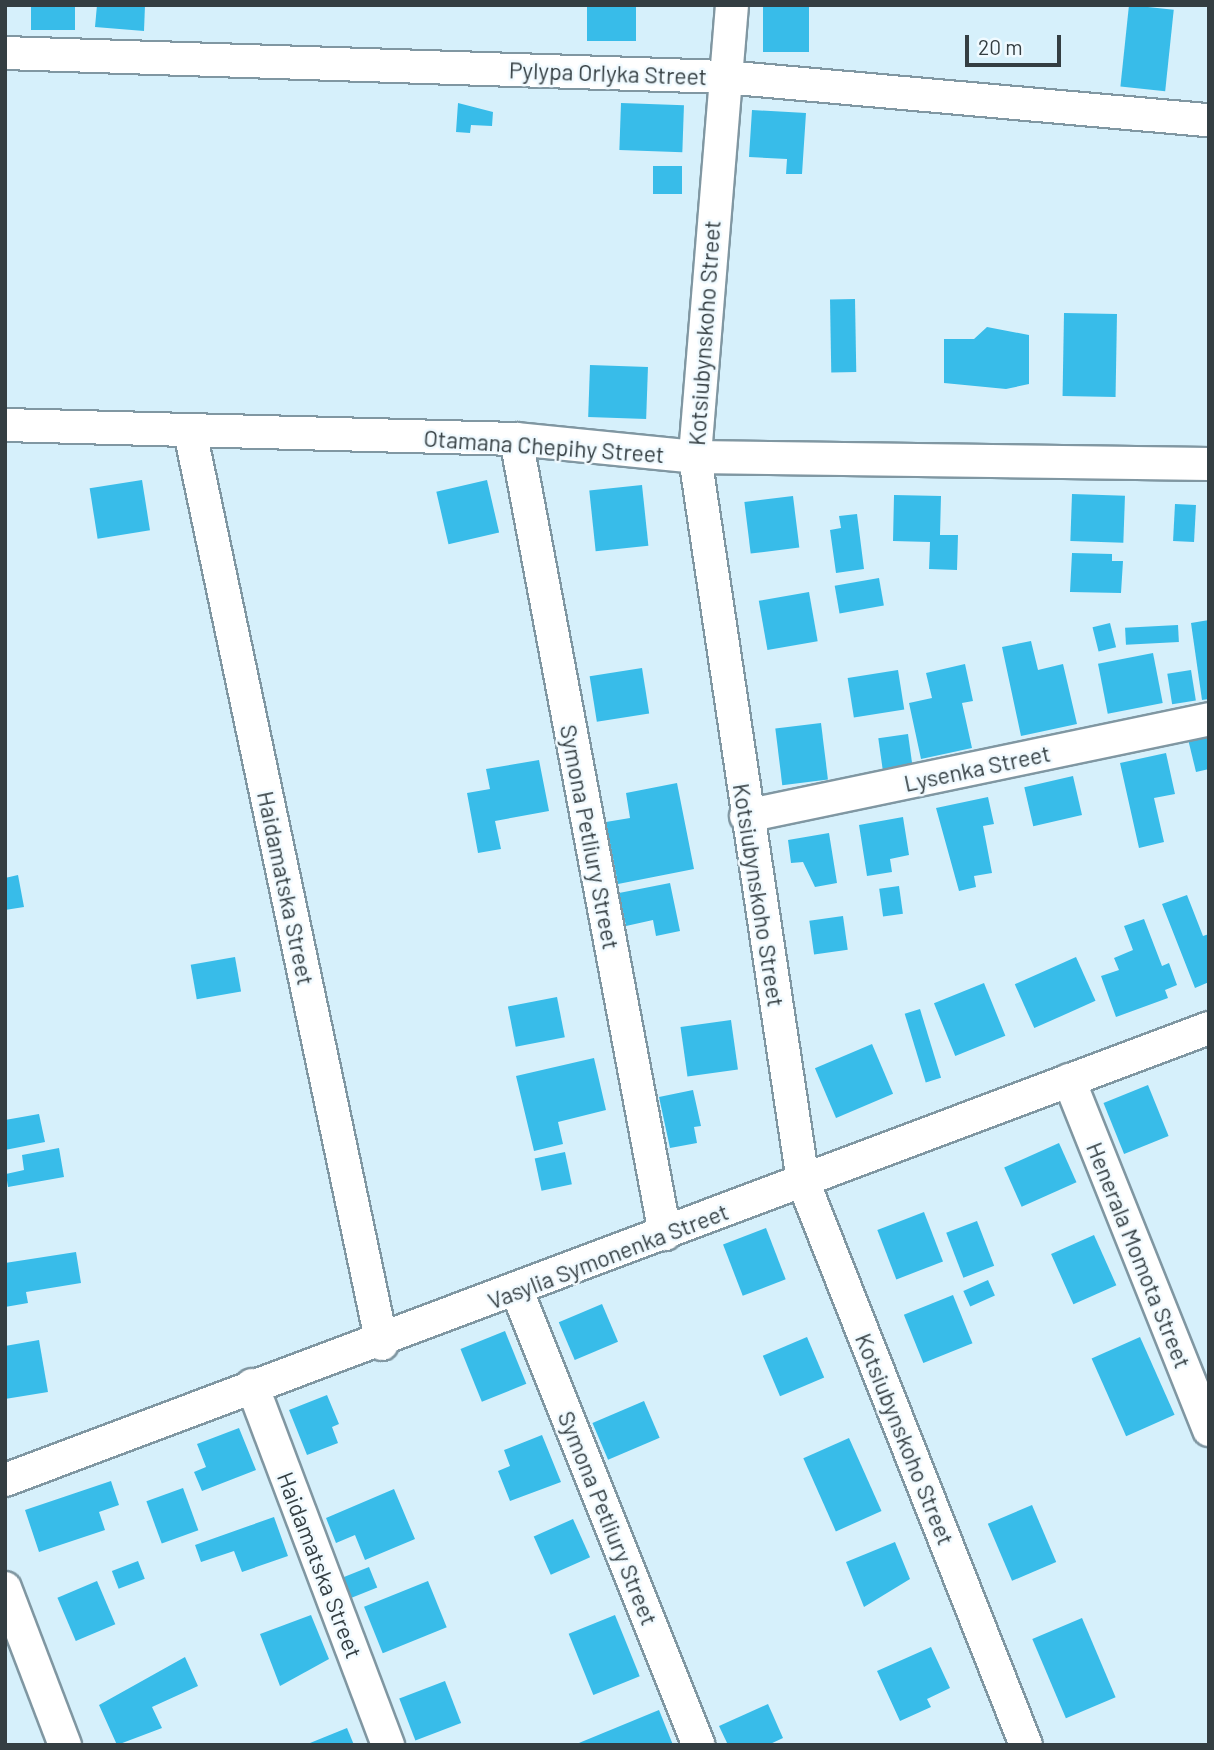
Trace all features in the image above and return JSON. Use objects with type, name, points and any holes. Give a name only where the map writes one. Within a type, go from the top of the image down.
[{"type":"street","name":"Kotsiubynskoho Street","points":[[732,5],[695,457],[746,816],[803,1181],[1026,1745]]},
{"type":"street","name":"Pylypa Orlyka Street","points":[[5,53],[724,77],[1209,120]]},
{"type":"street","name":"Otamana Chepihy Street","points":[[5,425],[516,439],[695,457],[1209,464]]},
{"type":"street","name":"Haidamatska Street","points":[[190,432],[382,1344]]},
{"type":"street","name":"Symona Petliury Street","points":[[516,439],[665,1234]]},
{"type":"street","name":"Lysenka Street","points":[[746,816],[1209,719]]},
{"type":"street","name":"Vasylia Symonenka Street","points":[[5,1480],[251,1385],[382,1344],[1209,1028]]},
{"type":"street","name":"Henerala Momota Street","points":[[1069,1080],[1209,1430]]},
{"type":"street","name":"Symona Petliury Street","points":[[517,1291],[699,1745]]},
{"type":"street","name":"Haidamatska Street","points":[[251,1385],[388,1745]]},
{"type":"street","points":[[5,1588],[65,1745]]},
{"type":"building","points":[[31,5],[75,5],[75,30],[31,30]]},
{"type":"building","points":[[97,5],[145,5],[144,31],[95,27]]},
{"type":"building","points":[[587,5],[636,5],[636,41],[587,41]]},
{"type":"building","points":[[763,5],[809,5],[809,52],[763,52]]},
{"type":"building","points":[[1129,5],[1174,10],[1165,91],[1120,87]]},
{"type":"building","points":[[458,103],[493,112],[492,126],[471,125],[470,133],[456,132]]},
{"type":"building","points":[[621,103],[684,105],[682,152],[619,150]]},
{"type":"building","points":[[752,110],[806,113],[802,174],[786,174],[787,159],[749,157]]},
{"type":"building","points":[[653,166],[682,166],[682,194],[653,194]]},
{"type":"building","points":[[830,299],[855,299],[856,372],[831,372]]},
{"type":"building","points":[[1064,313],[1117,314],[1116,397],[1063,396]]},
{"type":"building","points":[[987,327],[1029,335],[1029,384],[1006,389],[944,383],[944,339],[974,339]]},
{"type":"building","points":[[590,365],[648,367],[646,419],[588,417]]},
{"type":"building","points":[[142,480],[150,530],[98,539],[90,488]]},
{"type":"building","points":[[487,480],[499,533],[448,544],[436,492]]},
{"type":"building","points":[[642,485],[648,546],[596,551],[589,491]]},
{"type":"building","points":[[1072,494],[1125,496],[1123,543],[1070,541]]},
{"type":"building","points":[[894,495],[941,496],[940,535],[958,535],[957,570],[929,569],[930,542],[893,541]]},
{"type":"building","points":[[793,496],[799,548],[751,554],[744,502]]},
{"type":"building","points":[[1175,504],[1196,505],[1194,542],[1173,541]]},
{"type":"building","points":[[857,514],[864,569],[836,573],[830,530],[841,528],[839,516]]},
{"type":"building","points":[[1072,553],[1112,554],[1112,561],[1123,561],[1121,593],[1070,592]]},
{"type":"building","points":[[879,578],[884,606],[840,613],[835,586]]},
{"type":"building","points":[[809,592],[818,641],[767,650],[759,601]]},
{"type":"building","points":[[1209,620],[1209,699],[1202,700],[1191,623]]},
{"type":"building","points":[[1110,623],[1116,647],[1099,652],[1093,627]]},
{"type":"building","points":[[1178,625],[1179,642],[1126,645],[1125,628]]},
{"type":"building","points":[[1031,641],[1038,670],[1063,664],[1077,724],[1021,736],[1002,647]]},
{"type":"building","points":[[1153,653],[1163,703],[1108,714],[1098,664]]},
{"type":"building","points":[[965,664],[973,701],[962,703],[972,748],[921,759],[909,703],[932,698],[926,673]]},
{"type":"building","points":[[642,668],[649,713],[597,722],[590,676]]},
{"type":"building","points":[[898,670],[904,710],[854,717],[848,678]]},
{"type":"building","points":[[1191,670],[1196,701],[1172,704],[1167,674]]},
{"type":"building","points":[[821,723],[828,780],[782,785],[775,729]]},
{"type":"building","points":[[908,734],[913,768],[883,772],[878,738]]},
{"type":"building","points":[[1209,734],[1209,769],[1196,772],[1188,739]]},
{"type":"building","points":[[1166,753],[1175,794],[1154,798],[1164,842],[1139,848],[1120,763]]},
{"type":"building","points":[[539,760],[549,811],[495,821],[501,849],[478,853],[467,793],[490,789],[486,769]]},
{"type":"building","points":[[1073,776],[1082,815],[1033,826],[1024,787]]},
{"type":"building","points":[[677,783],[694,869],[618,884],[606,822],[630,818],[626,793]]},
{"type":"building","points":[[988,797],[994,824],[983,826],[992,873],[974,876],[976,887],[959,891],[936,808]]},
{"type":"building","points":[[903,817],[909,855],[890,859],[892,872],[867,876],[859,825]]},
{"type":"building","points":[[829,833],[837,883],[815,887],[803,862],[791,863],[788,840]]},
{"type":"building","points":[[18,875],[24,907],[5,910],[5,878]]},
{"type":"building","points":[[670,883],[680,931],[656,936],[653,920],[626,926],[619,893]]},
{"type":"building","points":[[899,886],[903,914],[883,917],[879,889]]},
{"type":"building","points":[[1187,895],[1203,936],[1209,934],[1209,982],[1195,988],[1162,904]]},
{"type":"building","points":[[843,916],[848,950],[814,954],[809,921]]},
{"type":"building","points":[[1144,919],[1162,966],[1169,963],[1177,985],[1165,990],[1168,998],[1116,1017],[1101,976],[1119,970],[1114,958],[1133,950],[1124,926]]},
{"type":"building","points":[[235,957],[241,991],[197,999],[191,965]]},
{"type":"building","points":[[1076,957],[1096,1001],[1034,1028],[1015,984]]},
{"type":"building","points":[[984,983],[1005,1036],[955,1056],[934,1003]]},
{"type":"building","points":[[557,997],[565,1037],[516,1047],[508,1007]]},
{"type":"building","points":[[920,1009],[941,1078],[926,1083],[905,1014]]},
{"type":"building","points":[[731,1020],[738,1070],[687,1077],[680,1027]]},
{"type":"building","points":[[872,1044],[893,1094],[836,1118],[815,1068]]},
{"type":"building","points":[[594,1058],[606,1110],[558,1122],[563,1144],[534,1151],[516,1076]]},
{"type":"building","points":[[1148,1085],[1169,1136],[1124,1154],[1103,1103]]},
{"type":"building","points":[[693,1090],[701,1126],[694,1127],[697,1143],[670,1148],[659,1097]]},
{"type":"building","points":[[39,1114],[45,1142],[5,1150],[5,1120]]},
{"type":"building","points":[[1059,1143],[1076,1182],[1022,1207],[1004,1167]]},
{"type":"building","points":[[59,1148],[64,1177],[8,1187],[6,1174],[24,1170],[22,1155]]},
{"type":"building","points":[[565,1152],[572,1184],[542,1191],[535,1158]]},
{"type":"building","points":[[924,1212],[943,1261],[896,1279],[877,1230]]},
{"type":"building","points":[[977,1221],[994,1266],[963,1278],[946,1233]]},
{"type":"building","points":[[766,1228],[786,1279],[743,1296],[723,1244]]},
{"type":"building","points":[[1094,1235],[1116,1285],[1073,1304],[1051,1254]]},
{"type":"building","points":[[76,1252],[81,1283],[26,1292],[28,1303],[5,1307],[5,1263]]},
{"type":"building","points":[[988,1280],[995,1296],[970,1307],[963,1291]]},
{"type":"building","points":[[953,1295],[972,1343],[923,1363],[904,1315]]},
{"type":"building","points":[[602,1304],[618,1342],[575,1360],[559,1322]]},
{"type":"building","points":[[505,1331],[526,1384],[482,1402],[460,1349]]},
{"type":"building","points":[[807,1337],[824,1378],[780,1396],[763,1356]]},
{"type":"building","points":[[1140,1337],[1175,1415],[1126,1436],[1092,1359]]},
{"type":"building","points":[[39,1340],[48,1392],[5,1399],[5,1346]]},
{"type":"building","points":[[327,1395],[339,1424],[332,1427],[338,1443],[307,1455],[289,1410]]},
{"type":"building","points":[[644,1401],[660,1438],[608,1460],[592,1423]]},
{"type":"building","points":[[239,1428],[256,1470],[202,1491],[194,1472],[206,1467],[197,1444]]},
{"type":"building","points":[[542,1435],[561,1482],[510,1501],[498,1471],[510,1466],[504,1450]]},
{"type":"building","points":[[849,1438],[882,1511],[836,1531],[803,1458]]},
{"type":"building","points":[[111,1481],[119,1505],[99,1512],[105,1530],[39,1552],[25,1510]]},
{"type":"building","points":[[183,1488],[198,1530],[162,1544],[146,1501]]},
{"type":"building","points":[[394,1489],[415,1539],[365,1560],[355,1535],[336,1543],[326,1518]]},
{"type":"building","points":[[1032,1505],[1056,1562],[1012,1581],[988,1524]]},
{"type":"building","points":[[274,1517],[288,1556],[242,1572],[234,1551],[201,1562],[195,1545]]},
{"type":"building","points":[[573,1519],[590,1557],[551,1575],[534,1536]]},
{"type":"building","points":[[895,1542],[910,1579],[864,1607],[846,1562]]},
{"type":"building","points":[[138,1561],[145,1579],[119,1589],[112,1571]]},
{"type":"building","points":[[369,1567],[377,1587],[350,1598],[342,1578]]},
{"type":"building","points":[[97,1581],[115,1624],[76,1641],[57,1598]]},
{"type":"building","points":[[428,1581],[447,1627],[383,1653],[364,1607]]},
{"type":"building","points":[[311,1615],[329,1659],[280,1686],[260,1634]]},
{"type":"building","points":[[615,1615],[640,1676],[593,1695],[569,1634]]},
{"type":"building","points":[[1082,1618],[1116,1697],[1066,1718],[1032,1639]]},
{"type":"building","points":[[931,1647],[950,1688],[927,1699],[931,1707],[900,1721],[877,1671]]},
{"type":"building","points":[[185,1657],[198,1686],[152,1707],[162,1728],[117,1745],[99,1705]]},
{"type":"building","points":[[445,1681],[461,1723],[415,1741],[399,1699]]},
{"type":"building","points":[[768,1704],[783,1738],[768,1745],[728,1745],[719,1726]]},
{"type":"building","points":[[659,1710],[673,1745],[574,1745]]},
{"type":"building","points":[[347,1728],[354,1745],[305,1745]]}]
